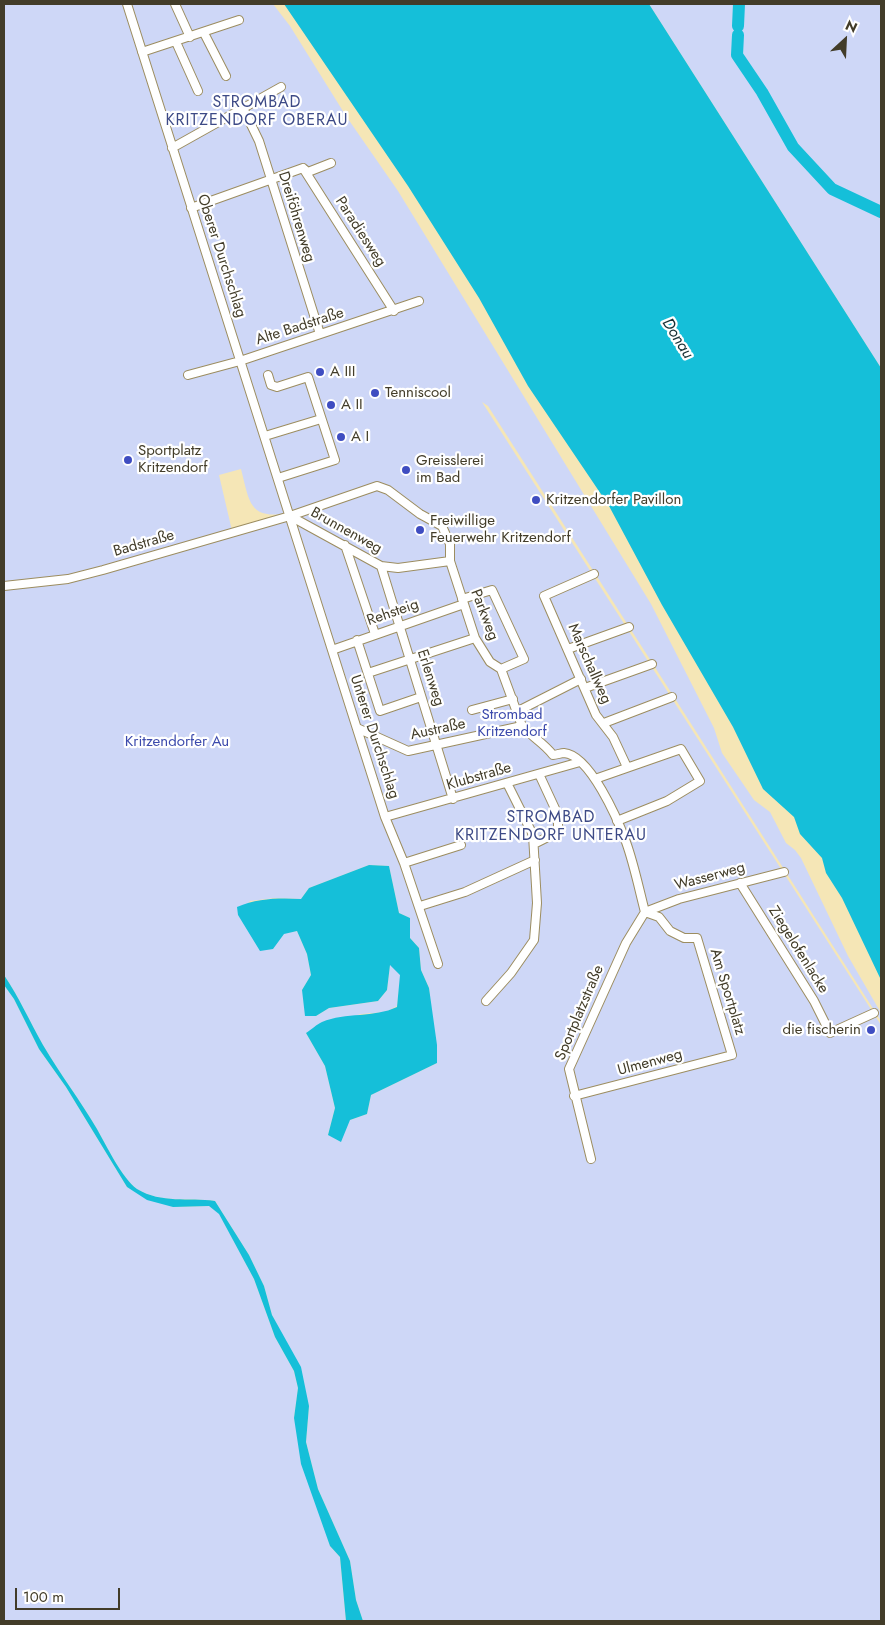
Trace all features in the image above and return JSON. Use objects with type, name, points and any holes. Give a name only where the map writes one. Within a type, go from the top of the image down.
[{"type":"street","name":"Oberer Durchschlag","points":[[127,4],[290,516]]},
{"type":"street","points":[[175,4],[190,37]]},
{"type":"street","points":[[142,52],[239,20]]},
{"type":"street","points":[[204,33],[226,76]]},
{"type":"street","points":[[176,42],[198,91]]},
{"type":"street","points":[[172,148],[281,87]]},
{"type":"street","name":"Dreiföhrenweg","points":[[243,108],[258,141],[320,334]]},
{"type":"street","points":[[191,208],[302,168],[308,172],[331,163]]},
{"type":"street","name":"Paradiesweg","points":[[302,168],[394,311]]},
{"type":"street","name":"Alte Badstraße","points":[[188,375],[240,361],[394,311],[419,301]]},
{"type":"street","points":[[268,376],[271,385],[277,387],[308,377],[335,460],[278,478]]},
{"type":"street","points":[[265,436],[321,419]]},
{"type":"street","name":"Badstraße","points":[[4,586],[68,579],[103,570],[290,516],[377,486],[388,490],[420,514],[442,526],[450,544],[448,553],[450,561]]},
{"type":"street","name":"Brunnenweg","points":[[290,516],[381,566],[398,568],[450,561]]},
{"type":"street","name":"Unterer Durchschlag","points":[[290,516],[385,817],[420,906],[438,964]]},
{"type":"street","points":[[345,546],[374,634]]},
{"type":"street","name":"Parkweg","points":[[450,561],[475,638],[490,662],[501,669],[522,726]]},
{"type":"street","name":"Erlenweg","points":[[381,566],[398,626],[453,798]]},
{"type":"street","name":"Marschallweg","points":[[594,574],[544,596],[586,688],[596,715],[604,723],[628,767]]},
{"type":"street","name":"Rehsteig","points":[[332,650],[492,590],[524,659],[501,669]]},
{"type":"street","points":[[568,649],[629,626]]},
{"type":"street","points":[[368,673],[410,661],[475,638]]},
{"type":"street","points":[[357,640],[380,711],[421,697]]},
{"type":"street","points":[[586,688],[652,664]]},
{"type":"street","points":[[518,711],[581,679]]},
{"type":"street","points":[[604,723],[672,697]]},
{"type":"street","points":[[472,710],[513,700]]},
{"type":"street","points":[[522,726],[544,744],[553,755],[564,753],[588,768],[617,821],[626,842],[645,912]]},
{"type":"street","name":"Austraße","points":[[357,728],[408,751],[522,726]]},
{"type":"street","points":[[595,779],[681,749],[700,781],[667,801],[617,821]]},
{"type":"street","name":"Klubstraße","points":[[385,817],[580,762]]},
{"type":"street","points":[[534,844],[558,832],[558,815],[539,774]]},
{"type":"street","points":[[486,1001],[511,973],[534,940],[537,903],[533,835],[508,783]]},
{"type":"street","points":[[404,863],[461,845]]},
{"type":"street","points":[[420,906],[465,892],[535,860]]},
{"type":"street","name":"Wasserweg","points":[[645,912],[680,899],[784,872]]},
{"type":"street","name":"Ziegelofenlacke","points":[[740,883],[814,1001],[830,1033],[874,1013]]},
{"type":"street","name":"Am Sportplatz","points":[[645,912],[659,917],[670,931],[684,938],[697,938],[732,1055]]},
{"type":"street","name":"Sportplatzstraße","points":[[591,1159],[574,1096],[569,1069],[626,943],[645,912]]},
{"type":"street","name":"Ulmenweg","points":[[574,1096],[732,1055]]},
{"type":"green space","points":[[4,4],[273,4],[290,26],[346,116],[398,191],[651,604],[714,728],[722,753],[754,800],[770,812],[786,843],[801,858],[848,956],[881,1013],[881,1021],[488,406],[482,402],[881,1025],[881,1621],[363,1621],[356,1600],[350,1561],[318,1489],[306,1442],[309,1406],[284,1339],[272,1315],[264,1286],[249,1255],[215,1201],[156,1197],[146,1194],[131,1184],[50,1056],[4,975]],"holes":[[[241,469],[247,492],[254,507],[267,514],[291,513],[387,818],[288,519],[233,535],[219,475]],[[369,865],[389,866],[399,913],[410,918],[410,938],[419,948],[421,970],[429,988],[437,1063],[371,1095],[367,1114],[350,1120],[328,1135],[335,1108],[325,1066],[306,1033],[361,1014],[386,1012],[397,1006],[401,975],[390,964],[387,990],[378,1001],[329,1008],[316,1016],[302,990],[311,975],[307,954],[297,931],[266,930],[250,924],[238,915],[250,901],[275,898],[301,899],[309,888]]]},
{"type":"green space","points":[[649,4],[881,4],[881,368]]},
{"type":"green space","points":[[4,985],[14,999],[39,1049],[66,1087],[127,1187],[173,1207],[209,1206],[219,1213],[254,1279],[275,1337],[294,1371],[298,1388],[294,1418],[330,1546],[340,1557],[346,1621],[4,1621]]},
{"type":"water","name":"Donau","points":[[284,4],[649,4],[881,368],[881,980],[842,898],[826,873],[822,858],[800,834],[794,817],[763,789],[733,727],[662,605],[609,506],[528,386],[479,298],[408,186]]},
{"type":"water","points":[[369,865],[389,866],[399,913],[410,918],[410,938],[419,948],[421,970],[429,988],[437,1045],[437,1063],[371,1095],[367,1114],[350,1120],[341,1142],[328,1135],[335,1108],[325,1066],[306,1033],[320,1023],[331,1019],[379,1013],[397,1007],[400,975],[390,965],[387,990],[378,1001],[329,1008],[316,1016],[305,1016],[302,990],[311,975],[307,954],[297,931],[284,934],[273,949],[260,951],[238,915],[237,907],[269,899],[301,899],[309,888]]},
{"type":"water","points":[[4,975],[50,1056],[131,1184],[146,1194],[156,1197],[215,1201],[249,1255],[264,1286],[272,1315],[301,1367],[309,1406],[306,1442],[318,1489],[350,1561],[356,1600],[363,1621],[346,1621],[340,1557],[330,1546],[301,1464],[294,1418],[298,1388],[294,1371],[275,1337],[254,1279],[219,1214],[209,1206],[173,1207],[147,1200],[127,1187],[66,1087],[39,1049],[14,999],[4,985]]},
{"type":"waterway","points":[[738,26],[739,4]]},
{"type":"waterway","points":[[738,35],[737,55],[762,92],[793,147],[832,189],[881,212]]},
{"type":"place","name":"A III","points":[[320,372]]},
{"type":"place","name":"Tenniscool","points":[[375,393]]},
{"type":"place","name":"A II","points":[[331,405]]},
{"type":"place","name":"A I","points":[[341,437]]},
{"type":"place","name":"Sportplatz Kritzendorf","points":[[128,460]]},
{"type":"place","name":"Greisslerei im Bad","points":[[406,470]]},
{"type":"place","name":"Kritzendorfer Pavillon","points":[[536,500]]},
{"type":"place","name":"Freiwillige Feuerwehr Kritzendorf","points":[[420,530]]},
{"type":"place","name":"die fischerin","points":[[871,1030]]},
{"type":"district","name":"STROMBAD KRITZENDORF OBERAU","points":[[257,112]]},
{"type":"district","name":"STROMBAD KRITZENDORF UNTERAU","points":[[551,827]]},
{"type":"park label","name":"Strombad Kritzendorf","points":[[512,724]]},
{"type":"park label","name":"Kritzendorfer Au","points":[[177,742]]}]
